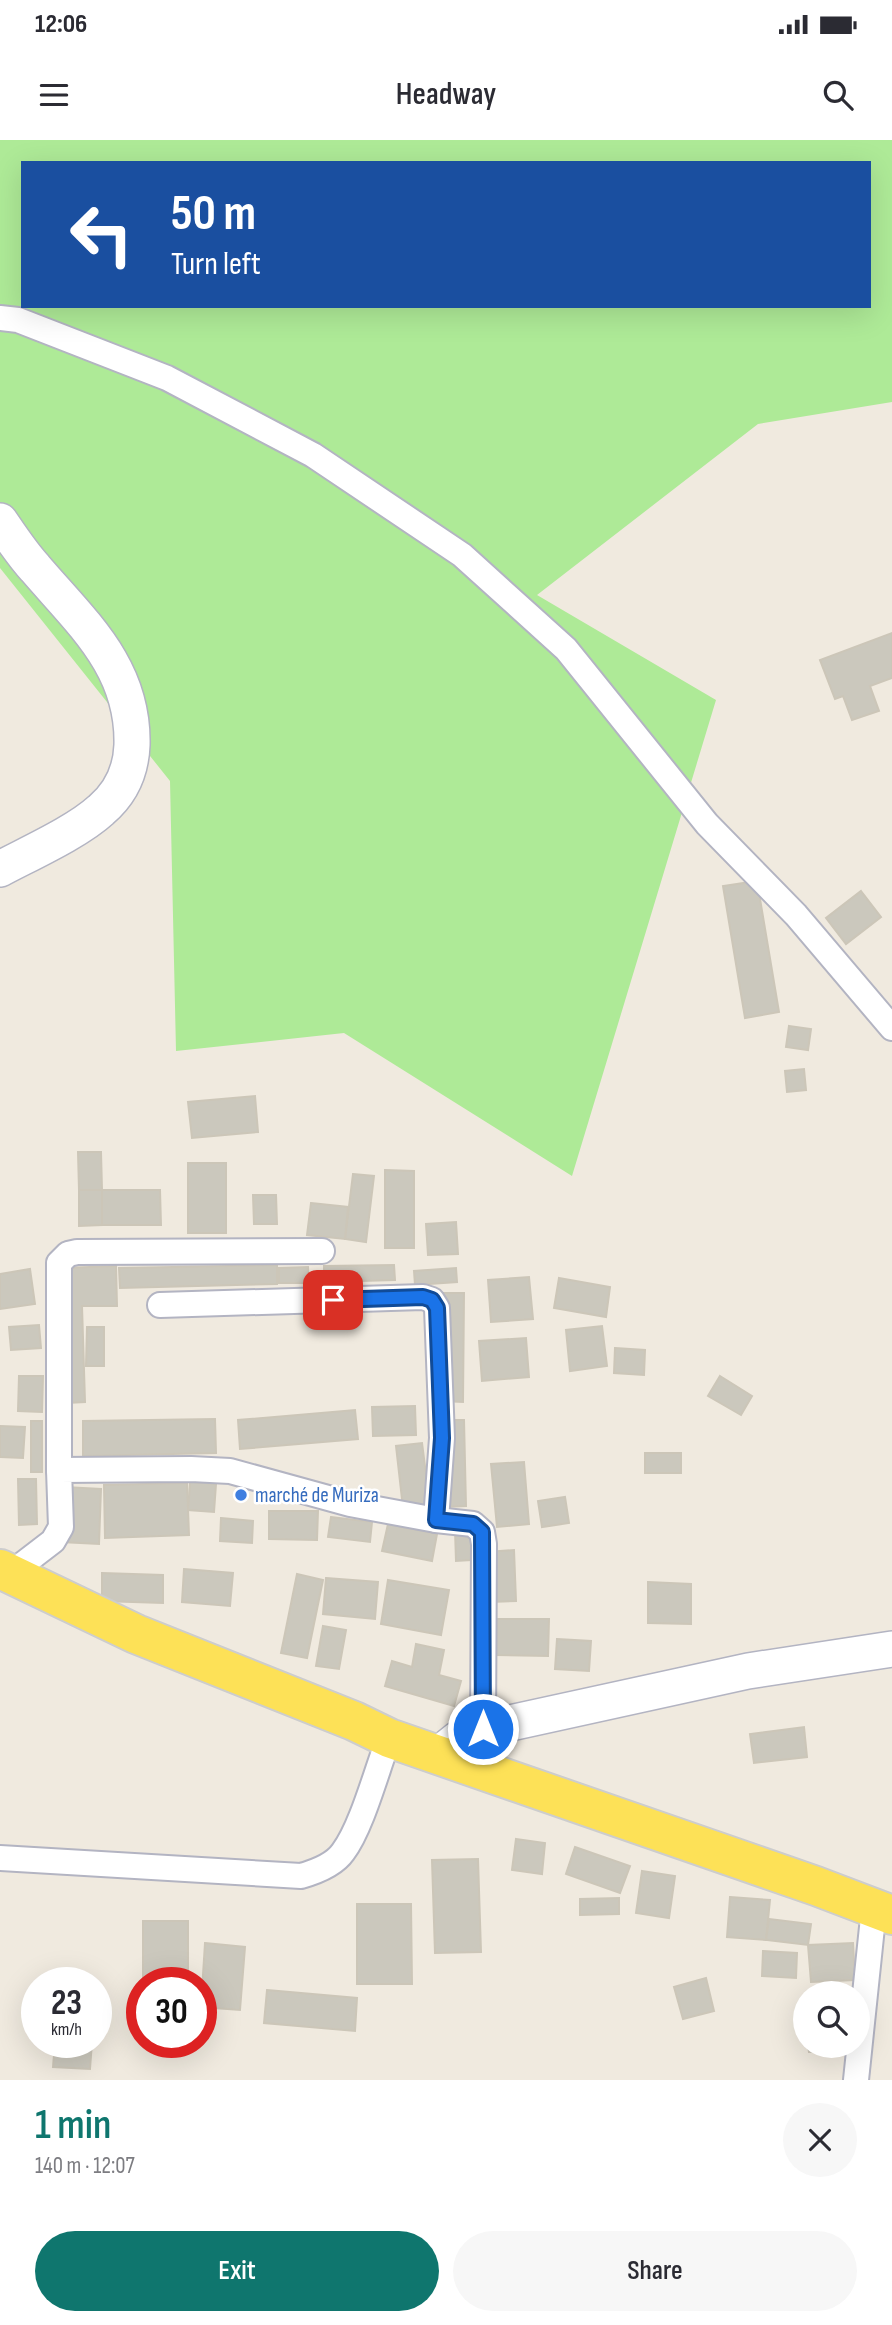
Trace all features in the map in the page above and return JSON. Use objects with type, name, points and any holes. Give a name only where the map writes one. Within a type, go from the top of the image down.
[{"type":"main road","points":[[0,521],[33,566],[89,629],[117,671],[127,699],[132,727],[129,774],[115,796],[101,811],[0,869]]},
{"type":"main road","points":[[5,1571],[136,1634],[354,1721],[388,1738],[816,1886],[883,1912]]},
{"type":"main road","points":[[438,1755],[458,1739],[483,1729],[748,1671],[892,1649]]},
{"type":"street","points":[[0,318],[18,320],[167,378],[313,455],[462,555],[566,649],[707,824],[796,915],[892,1028]]},
{"type":"street","points":[[5,1571],[53,1541],[61,1527],[59,1263],[62,1258],[77,1252],[322,1251]]},
{"type":"street","points":[[160,1305],[423,1297],[432,1300],[437,1308],[442,1438],[436,1520]]},
{"type":"street","points":[[59,1470],[191,1468],[230,1471],[350,1504],[473,1524],[482,1532],[483,1729]]},
{"type":"street","points":[[0,1858],[301,1876],[318,1871],[342,1854],[355,1829],[388,1738]]},
{"type":"street","points":[[856,2080],[883,1912]]},
{"type":"green space","points":[[0,140],[892,140],[892,402],[758,424],[537,595],[716,700],[572,1176],[344,1033],[176,1051],[170,781],[0,568]]},
{"type":"building","points":[[892,633],[892,678],[870,686],[879,711],[852,720],[843,696],[835,699],[820,660]]},
{"type":"building","points":[[757,881],[779,1012],[745,1018],[723,886]]},
{"type":"building","points":[[861,891],[881,917],[846,944],[826,918]]},
{"type":"building","points":[[789,1026],[811,1029],[808,1050],[786,1047]]},
{"type":"building","points":[[804,1069],[806,1090],[787,1092],[785,1071]]},
{"type":"building","points":[[255,1096],[258,1132],[192,1138],[188,1102]]},
{"type":"building","points":[[78,1152],[101,1152],[102,1190],[79,1190]]},
{"type":"building","points":[[188,1163],[226,1163],[226,1233],[188,1233]]},
{"type":"building","points":[[385,1170],[414,1171],[414,1248],[385,1248]]},
{"type":"building","points":[[353,1174],[374,1176],[366,1242],[345,1239]]},
{"type":"building","points":[[79,1190],[102,1190],[102,1225],[79,1226]]},
{"type":"building","points":[[102,1190],[160,1190],[161,1225],[102,1225]]},
{"type":"building","points":[[253,1195],[276,1195],[277,1224],[254,1224]]},
{"type":"building","points":[[311,1203],[348,1207],[345,1239],[307,1235]]},
{"type":"building","points":[[456,1222],[458,1254],[428,1255],[426,1224]]},
{"type":"building","points":[[277,1265],[277,1284],[120,1288],[119,1268]]},
{"type":"building","points":[[394,1265],[395,1280],[324,1282],[324,1266]]},
{"type":"building","points":[[116,1266],[117,1306],[82,1306],[85,1402],[67,1403],[63,1268]]},
{"type":"building","points":[[308,1267],[309,1283],[279,1283],[279,1268]]},
{"type":"building","points":[[456,1268],[457,1282],[415,1285],[414,1271]]},
{"type":"building","points":[[30,1269],[35,1304],[0,1309],[0,1274]]},
{"type":"building","points":[[529,1277],[533,1319],[491,1322],[488,1280]]},
{"type":"building","points":[[559,1278],[610,1287],[606,1317],[554,1308]]},
{"type":"building","points":[[443,1293],[464,1293],[463,1402],[442,1401]]},
{"type":"building","points":[[39,1325],[41,1348],[11,1350],[9,1327]]},
{"type":"building","points":[[602,1326],[607,1366],[570,1371],[566,1330]]},
{"type":"building","points":[[87,1327],[104,1327],[104,1366],[86,1366]]},
{"type":"building","points":[[526,1338],[529,1377],[482,1381],[479,1341]]},
{"type":"building","points":[[615,1348],[645,1350],[644,1375],[614,1373]]},
{"type":"building","points":[[19,1376],[43,1376],[42,1412],[18,1411]]},
{"type":"building","points":[[720,1376],[752,1396],[741,1415],[708,1396]]},
{"type":"building","points":[[415,1406],[416,1435],[373,1436],[372,1407]]},
{"type":"building","points":[[355,1410],[358,1439],[240,1449],[238,1420]]},
{"type":"building","points":[[215,1419],[216,1453],[83,1456],[83,1421]]},
{"type":"building","points":[[442,1420],[464,1420],[466,1506],[445,1507]]},
{"type":"building","points":[[31,1421],[42,1421],[42,1472],[31,1472]]},
{"type":"building","points":[[0,1426],[25,1427],[23,1458],[0,1457]]},
{"type":"building","points":[[422,1443],[430,1505],[403,1508],[396,1446]]},
{"type":"building","points":[[645,1453],[681,1453],[681,1473],[645,1473]]},
{"type":"building","points":[[524,1462],[529,1524],[497,1527],[491,1464]]},
{"type":"building","points":[[18,1479],[36,1479],[37,1524],[19,1525]]},
{"type":"building","points":[[190,1482],[216,1484],[214,1512],[188,1510]]},
{"type":"building","points":[[187,1483],[189,1535],[105,1538],[104,1485]]},
{"type":"building","points":[[64,1487],[101,1489],[99,1544],[61,1542]]},
{"type":"building","points":[[565,1497],[569,1523],[542,1527],[538,1501]]},
{"type":"building","points":[[269,1511],[318,1511],[317,1540],[269,1539]]},
{"type":"building","points":[[331,1517],[372,1522],[370,1542],[328,1537]]},
{"type":"building","points":[[221,1518],[253,1521],[252,1543],[220,1541]]},
{"type":"building","points":[[388,1524],[437,1534],[432,1561],[382,1551]]},
{"type":"building","points":[[455,1530],[471,1530],[471,1560],[456,1561]]},
{"type":"building","points":[[514,1550],[516,1601],[490,1602],[487,1552]]},
{"type":"building","points":[[184,1569],[233,1573],[230,1606],[182,1602]]},
{"type":"building","points":[[102,1573],[163,1575],[163,1603],[102,1601]]},
{"type":"building","points":[[297,1574],[323,1580],[307,1658],[281,1653]]},
{"type":"building","points":[[326,1578],[378,1582],[375,1619],[323,1614]]},
{"type":"building","points":[[388,1580],[449,1590],[441,1635],[381,1624]]},
{"type":"building","points":[[648,1582],[691,1584],[691,1624],[648,1623]]},
{"type":"building","points":[[497,1619],[549,1619],[548,1656],[496,1655]]},
{"type":"building","points":[[323,1626],[346,1630],[339,1669],[316,1666]]},
{"type":"building","points":[[557,1639],[591,1641],[589,1671],[555,1669]]},
{"type":"building","points":[[416,1644],[444,1650],[439,1675],[461,1681],[454,1706],[385,1686],[392,1661],[412,1667]]},
{"type":"building","points":[[804,1727],[807,1757],[754,1763],[750,1734]]},
{"type":"building","points":[[516,1839],[545,1843],[542,1874],[512,1870]]},
{"type":"building","points":[[575,1847],[630,1866],[620,1893],[566,1874]]},
{"type":"building","points":[[478,1859],[481,1952],[435,1953],[432,1860]]},
{"type":"building","points":[[642,1871],[675,1876],[669,1918],[636,1913]]},
{"type":"building","points":[[730,1897],[770,1900],[766,1940],[727,1937]]},
{"type":"building","points":[[619,1898],[619,1914],[580,1915],[580,1899]]},
{"type":"building","points":[[357,1904],[411,1904],[412,1984],[357,1984]]},
{"type":"building","points":[[769,1919],[811,1924],[808,1945],[766,1940]]},
{"type":"building","points":[[143,1921],[188,1921],[188,1967],[143,1967]]},
{"type":"building","points":[[205,1943],[245,1947],[240,2010],[217,2008],[217,1967],[204,1967]]},
{"type":"building","points":[[853,1943],[855,1980],[811,1981],[808,1945]]},
{"type":"building","points":[[763,1951],[797,1953],[796,1978],[762,1976]]},
{"type":"building","points":[[706,1978],[714,2011],[683,2019],[674,1987]]},
{"type":"building","points":[[267,1990],[357,1998],[355,2031],[264,2023]]},
{"type":"building","points":[[54,2058],[91,2058],[90,2069],[53,2067]]},
{"type":"place","name":"marché de Muriza","points":[[241,1495]]},
{"type":"route","points":[[333,1300],[423,1297],[432,1300],[437,1308],[442,1438],[436,1520],[473,1524],[482,1532],[483,1729]]}]
